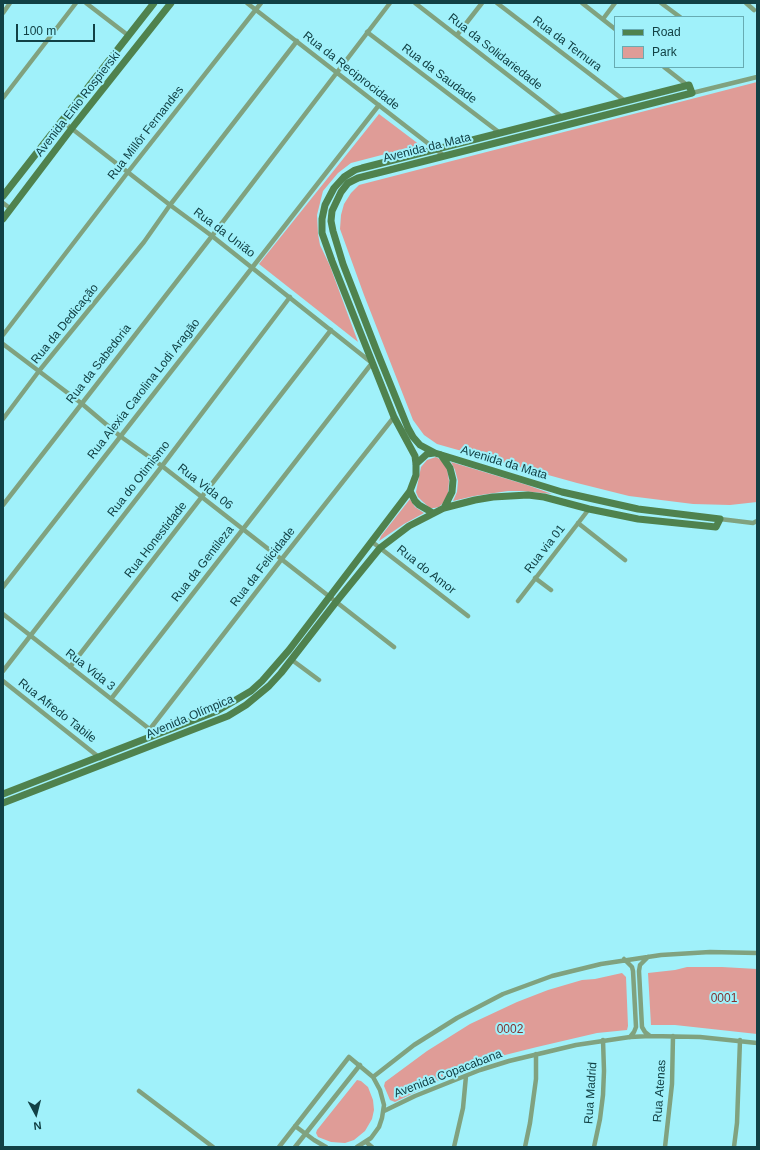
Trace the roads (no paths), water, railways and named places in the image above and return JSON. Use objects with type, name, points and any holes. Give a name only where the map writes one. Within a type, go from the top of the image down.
[{"type":"street","points":[[3,13],[10,3]]},
{"type":"street","points":[[3,98],[76,3]]},
{"type":"street","points":[[86,3],[129,36]]},
{"type":"street","name":"Avenida Enio Rospierski","points":[[3,196],[154,3]]},
{"type":"street","name":"Avenida Enio Rospierski","points":[[3,219],[72,128],[171,3]]},
{"type":"street","name":"Rua da Reciprocidade","points":[[247,3],[443,155]]},
{"type":"street","name":"Rua Millôr Fernandes","points":[[3,335],[128,172],[261,3]]},
{"type":"street","name":"Rua da Sabedoria","points":[[3,505],[212,236],[390,3]]},
{"type":"street","name":"Rua da Solidariedade","points":[[415,3],[562,117]]},
{"type":"street","points":[[457,36],[482,3]]},
{"type":"street","name":"Rua da Ternura","points":[[497,3],[625,101]]},
{"type":"street","points":[[582,3],[614,28]]},
{"type":"street","points":[[603,19],[615,3]]},
{"type":"street","points":[[661,3],[679,16]]},
{"type":"street","points":[[746,3],[754,10]]},
{"type":"street","name":"Rua da Saudade","points":[[367,32],[500,132]]},
{"type":"street","name":"Rua da Dedicação","points":[[3,419],[39,371],[144,242],[170,205],[297,41]]},
{"type":"street","points":[[665,68],[689,85],[692,93],[757,77]]},
{"type":"street","name":"Avenida da Mata","points":[[379,531],[410,491],[416,475],[416,464],[413,453],[394,417],[371,364],[322,233],[323,212],[334,188],[344,177],[355,170],[687,85]]},
{"type":"street","name":"Avenida da Mata","points":[[391,539],[410,526],[444,508],[493,497],[528,495],[544,497],[589,509],[638,519],[716,527],[720,519],[638,509],[562,492],[438,454],[428,450],[417,442],[404,419],[344,264],[333,232],[331,221],[336,202],[346,186],[352,181],[365,175],[692,93]]},
{"type":"street","name":"Rua Alexia Carolina Lodi Aragão","points":[[3,587],[379,106]]},
{"type":"street","name":"Rua da União","points":[[62,121],[252,267],[371,364]]},
{"type":"street","points":[[3,203],[11,209]]},
{"type":"street","name":"Rua do Otimismo","points":[[3,671],[290,298]]},
{"type":"street","name":"Rua Honestidade","points":[[70,667],[331,330]]},
{"type":"street","name":"Rua Vida 06","points":[[3,344],[394,647]]},
{"type":"street","name":"Rua da Gentileza","points":[[111,699],[371,364]]},
{"type":"street","name":"Rua da Felicidade","points":[[150,729],[394,417]]},
{"type":"street","points":[[416,464],[427,454],[438,454],[450,468],[453,480],[452,492],[444,508]]},
{"type":"street","points":[[410,491],[415,501],[419,505],[433,513]]},
{"type":"street","name":"Rua via 01","points":[[518,601],[589,509]]},
{"type":"street","points":[[720,519],[753,523],[757,521]]},
{"type":"street","points":[[578,523],[625,560]]},
{"type":"street","name":"Avenida Olímpica","points":[[3,794],[217,711],[251,691],[262,681],[289,650],[379,531]]},
{"type":"street","name":"Avenida Olímpica","points":[[3,803],[228,716],[246,705],[269,686],[292,660],[336,602],[380,548],[391,539]]},
{"type":"street","name":"Rua do Amor","points":[[371,541],[468,616]]},
{"type":"street","points":[[535,578],[551,590]]},
{"type":"street","name":"Rua Vida 3","points":[[3,614],[164,741]]},
{"type":"street","points":[[292,660],[319,680]]},
{"type":"street","name":"Rua Afredo Tabile","points":[[3,681],[98,756],[105,764]]},
{"type":"street","points":[[373,1077],[434,1031],[463,1014],[503,994],[552,976],[624,960],[682,952],[757,953]]},
{"type":"street","points":[[649,956],[643,961],[639,971],[642,1027],[650,1036]]},
{"type":"street","points":[[624,960],[633,970],[636,1027],[630,1037]]},
{"type":"street","name":"Avenida Copacabana","points":[[384,1111],[466,1076],[509,1061],[603,1040],[650,1036],[700,1036],[757,1043]]},
{"type":"street","name":"Rua Atenas","points":[[665,1147],[672,1084],[673,1036]]},
{"type":"street","name":"Rua Madrid","points":[[594,1147],[603,1095],[603,1040]]},
{"type":"street","points":[[734,1147],[737,1123],[740,1040]]},
{"type":"street","points":[[525,1147],[536,1079],[536,1054]]},
{"type":"street","points":[[279,1147],[349,1057],[373,1077],[383,1098],[384,1111],[379,1127],[366,1142],[357,1147]]},
{"type":"street","points":[[295,1147],[360,1065]]},
{"type":"street","points":[[454,1147],[463,1108],[466,1076]]},
{"type":"street","points":[[139,1090],[213,1147]]},
{"type":"street","points":[[295,1126],[326,1147]]},
{"type":"street","points":[[366,1142],[372,1147]]},
{"type":"park label","name":"0001","points":[[724,999]]},
{"type":"park label","name":"0002","points":[[510,1030]]}]
